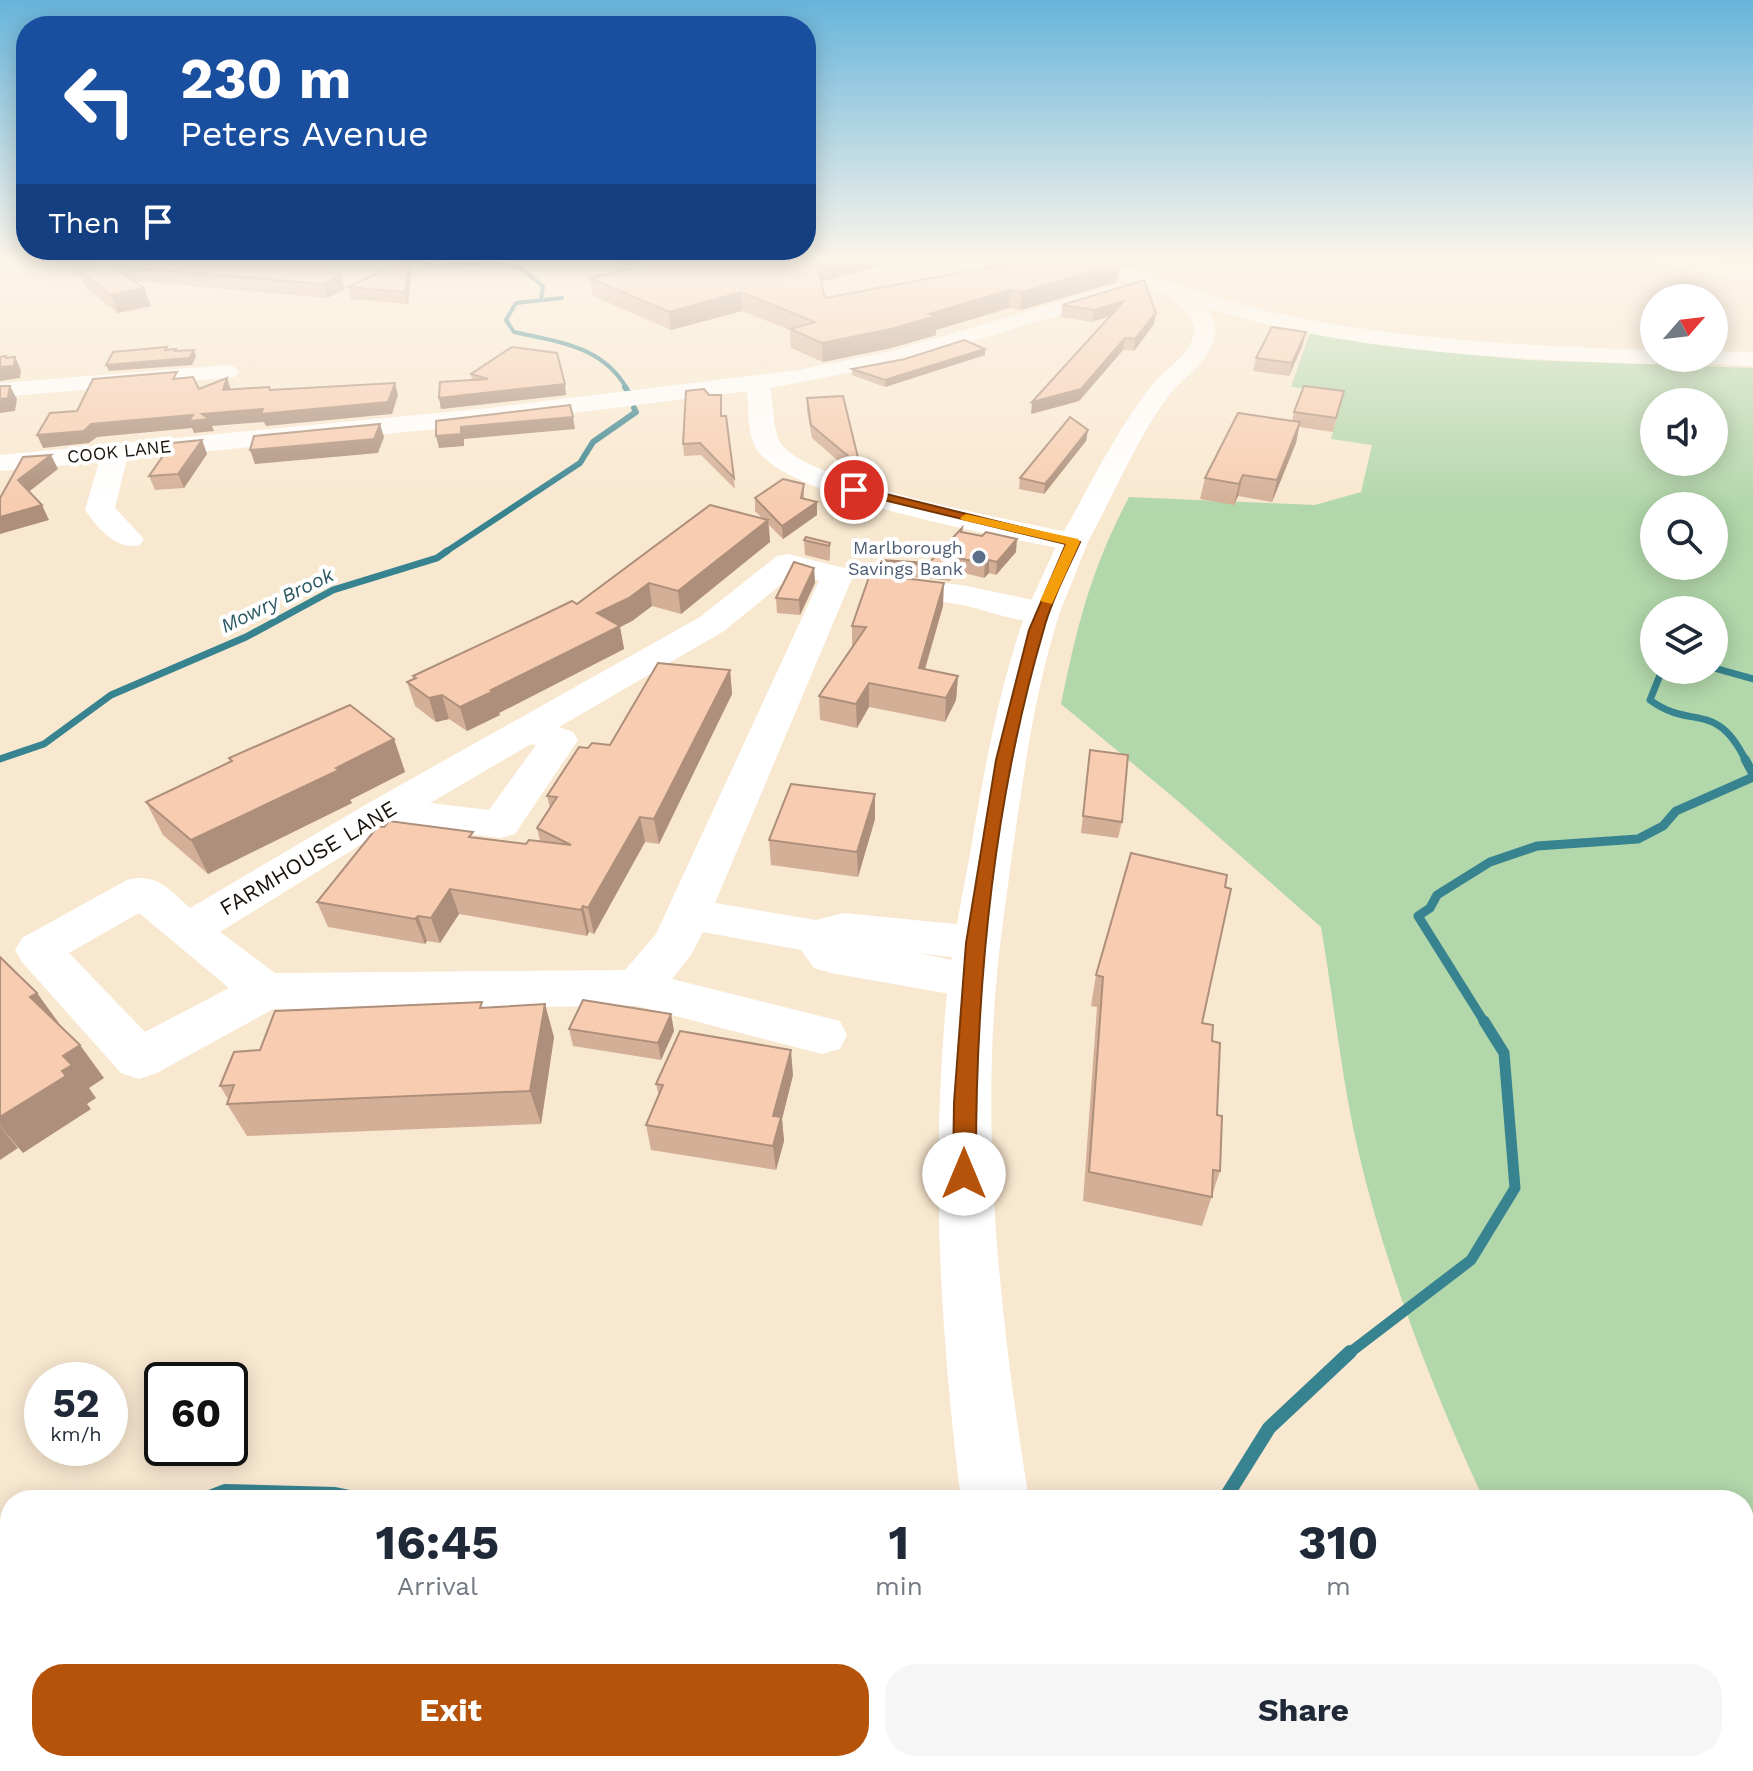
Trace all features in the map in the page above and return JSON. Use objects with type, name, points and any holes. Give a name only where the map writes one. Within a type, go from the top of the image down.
[{"type":"main road","name":"COOK LANE","points":[[0,463],[460,419],[798,377],[896,357],[946,342]]},
{"type":"main road","points":[[994,1490],[967,1253],[965,1103],[974,962],[1004,760],[1043,612],[1073,542],[1118,459],[1172,375],[1168,368],[1179,342]]},
{"type":"main road","points":[[1423,342],[1640,356]]},
{"type":"main road","points":[[1728,358],[1753,359]]},
{"type":"main road","points":[[0,390],[227,372]]},
{"type":"main road","points":[[757,382],[769,448],[782,462],[810,476],[854,490],[1073,542]]},
{"type":"main road","points":[[116,451],[100,510],[129,539]]},
{"type":"main road","name":"FARMHOUSE LANE","points":[[187,931],[387,810],[712,624],[788,563],[837,576]]},
{"type":"main road","points":[[637,988],[675,943],[837,576],[860,578],[880,586],[961,595],[1043,612]]},
{"type":"main road","points":[[387,810],[500,825],[559,740],[528,730]]},
{"type":"main road","points":[[265,991],[187,931],[143,891],[38,950],[139,1059],[265,991],[637,988],[822,1035]]},
{"type":"main road","points":[[688,914],[816,936],[831,956],[974,962]]},
{"type":"green space","points":[[1307,342],[1367,342],[1527,360],[1640,364],[1640,372],[1728,372],[1728,367],[1753,368],[1753,1490],[1480,1490],[1412,1328],[1369,1195],[1347,1094],[1321,927],[1179,802],[1061,704],[1087,598],[1129,497],[1315,505],[1361,492],[1372,445],[1331,439],[1341,404],[1328,392],[1291,387]]},
{"type":"building","points":[[959,342],[968,342],[985,349],[885,380],[852,369],[905,359]]},
{"type":"building","points":[[1087,342],[1122,342],[1081,389],[1032,402]]},
{"type":"building","points":[[1264,342],[1302,342],[1292,363],[1256,358]]},
{"type":"building","points":[[167,347],[165,350],[194,350],[189,358],[106,365],[113,352]]},
{"type":"building","points":[[512,347],[557,353],[565,384],[439,398],[440,382],[488,379],[471,374]]},
{"type":"building","points":[[0,357],[15,357],[14,366],[0,367]]},
{"type":"building","points":[[177,372],[173,379],[193,377],[199,389],[227,378],[223,390],[395,383],[388,402],[261,414],[263,409],[202,414],[209,419],[189,421],[193,415],[91,424],[84,431],[37,435],[50,413],[77,411],[93,379]]},
{"type":"building","points":[[0,386],[10,386],[8,398],[0,399]]},
{"type":"building","points":[[1304,386],[1344,391],[1336,418],[1294,412]]},
{"type":"building","points":[[704,389],[709,395],[721,395],[721,416],[726,416],[734,478],[700,443],[683,444],[686,391]]},
{"type":"building","points":[[843,396],[860,466],[811,425],[807,398]]},
{"type":"building","points":[[570,405],[573,417],[461,427],[461,434],[436,436],[436,421]]},
{"type":"building","points":[[1238,413],[1300,422],[1277,480],[1243,475],[1239,484],[1205,478]]},
{"type":"building","points":[[1070,417],[1088,430],[1050,478],[1045,484],[1020,478]]},
{"type":"building","points":[[380,424],[374,439],[250,450],[254,436]]},
{"type":"building","points":[[202,440],[178,474],[149,476],[172,443]]},
{"type":"building","points":[[51,455],[18,480],[42,505],[0,517],[0,498],[23,457]]},
{"type":"building","points":[[783,479],[804,484],[801,498],[817,502],[782,526],[755,498]]},
{"type":"building","points":[[710,505],[768,520],[678,591],[649,583],[629,598],[597,613],[620,626],[460,707],[442,695],[429,698],[407,682],[416,678],[413,676],[572,601],[577,604]]},
{"type":"building","points":[[962,528],[961,532],[982,536],[986,532],[1017,539],[997,562],[989,560],[985,564],[954,557],[951,568],[881,560],[929,563]]},
{"type":"building","points":[[806,537],[830,543],[829,546],[804,540]]},
{"type":"building","points":[[794,562],[814,568],[799,600],[776,598]]},
{"type":"building","points":[[870,574],[944,583],[919,668],[958,676],[946,698],[869,683],[856,704],[819,696],[866,627],[852,626]]},
{"type":"building","points":[[658,663],[730,670],[654,819],[640,817],[588,908],[583,906],[581,910],[450,889],[431,918],[418,916],[415,919],[317,902],[378,826],[384,827],[389,821],[473,832],[469,837],[526,844],[529,840],[571,845],[537,828],[557,797],[547,796],[579,747],[588,748],[592,743],[610,745]]},
{"type":"building","points":[[350,705],[394,739],[336,768],[339,770],[191,840],[146,802],[232,761],[229,758]]},
{"type":"building","points":[[1090,750],[1128,755],[1122,822],[1083,816]]},
{"type":"building","points":[[791,784],[875,794],[857,852],[769,840]]},
{"type":"building","points":[[1131,853],[1227,875],[1225,887],[1231,889],[1202,1023],[1213,1025],[1212,1041],[1220,1043],[1217,1115],[1222,1116],[1220,1171],[1213,1170],[1212,1197],[1089,1172],[1103,977],[1096,975]]},
{"type":"building","points":[[0,957],[37,993],[30,997],[80,1045],[63,1056],[72,1065],[62,1071],[66,1076],[0,1117]]},
{"type":"building","points":[[583,1000],[671,1014],[658,1043],[569,1029]]},
{"type":"building","points":[[482,1002],[480,1008],[545,1004],[530,1091],[227,1104],[234,1085],[220,1086],[234,1052],[260,1050],[275,1011]]},
{"type":"building","points":[[680,1031],[791,1050],[773,1116],[781,1117],[773,1146],[646,1125],[663,1085],[656,1084]]},
{"type":"waterway","name":"Mowry Brook","points":[[557,342],[578,348],[605,363],[627,389]]},
{"type":"waterway","name":"Mowry Brook","points":[[625,387],[628,392]]},
{"type":"waterway","name":"Mowry Brook","points":[[447,551],[580,463],[593,442],[636,412],[634,408]]},
{"type":"waterway","name":"Mowry Brook","points":[[0,759],[44,744],[111,695],[246,637],[333,590],[437,558],[447,551]]},
{"type":"waterway","points":[[1728,672],[1753,679]]},
{"type":"waterway","points":[[1656,684],[1650,700],[1678,714],[1714,723],[1735,742],[1746,761]]},
{"type":"waterway","points":[[1745,759],[1753,774]]},
{"type":"waterway","points":[[1485,1023],[1418,916],[1430,908],[1437,895],[1490,862],[1537,846],[1638,839],[1663,826],[1676,811],[1753,777]]},
{"type":"waterway","points":[[1348,1354],[1471,1260],[1515,1188],[1504,1053],[1484,1021]]},
{"type":"waterway","points":[[1230,1490],[1269,1428],[1350,1352]]},
{"type":"slow traffic","points":[[966,518],[1073,542],[1047,601]]},
{"type":"place","name":"Marlborough Savings Bank","points":[[979,557]]},
{"type":"route","points":[[854,490],[1073,542],[1036,630],[1004,760],[976,943],[968,1039],[964,1174]]}]
